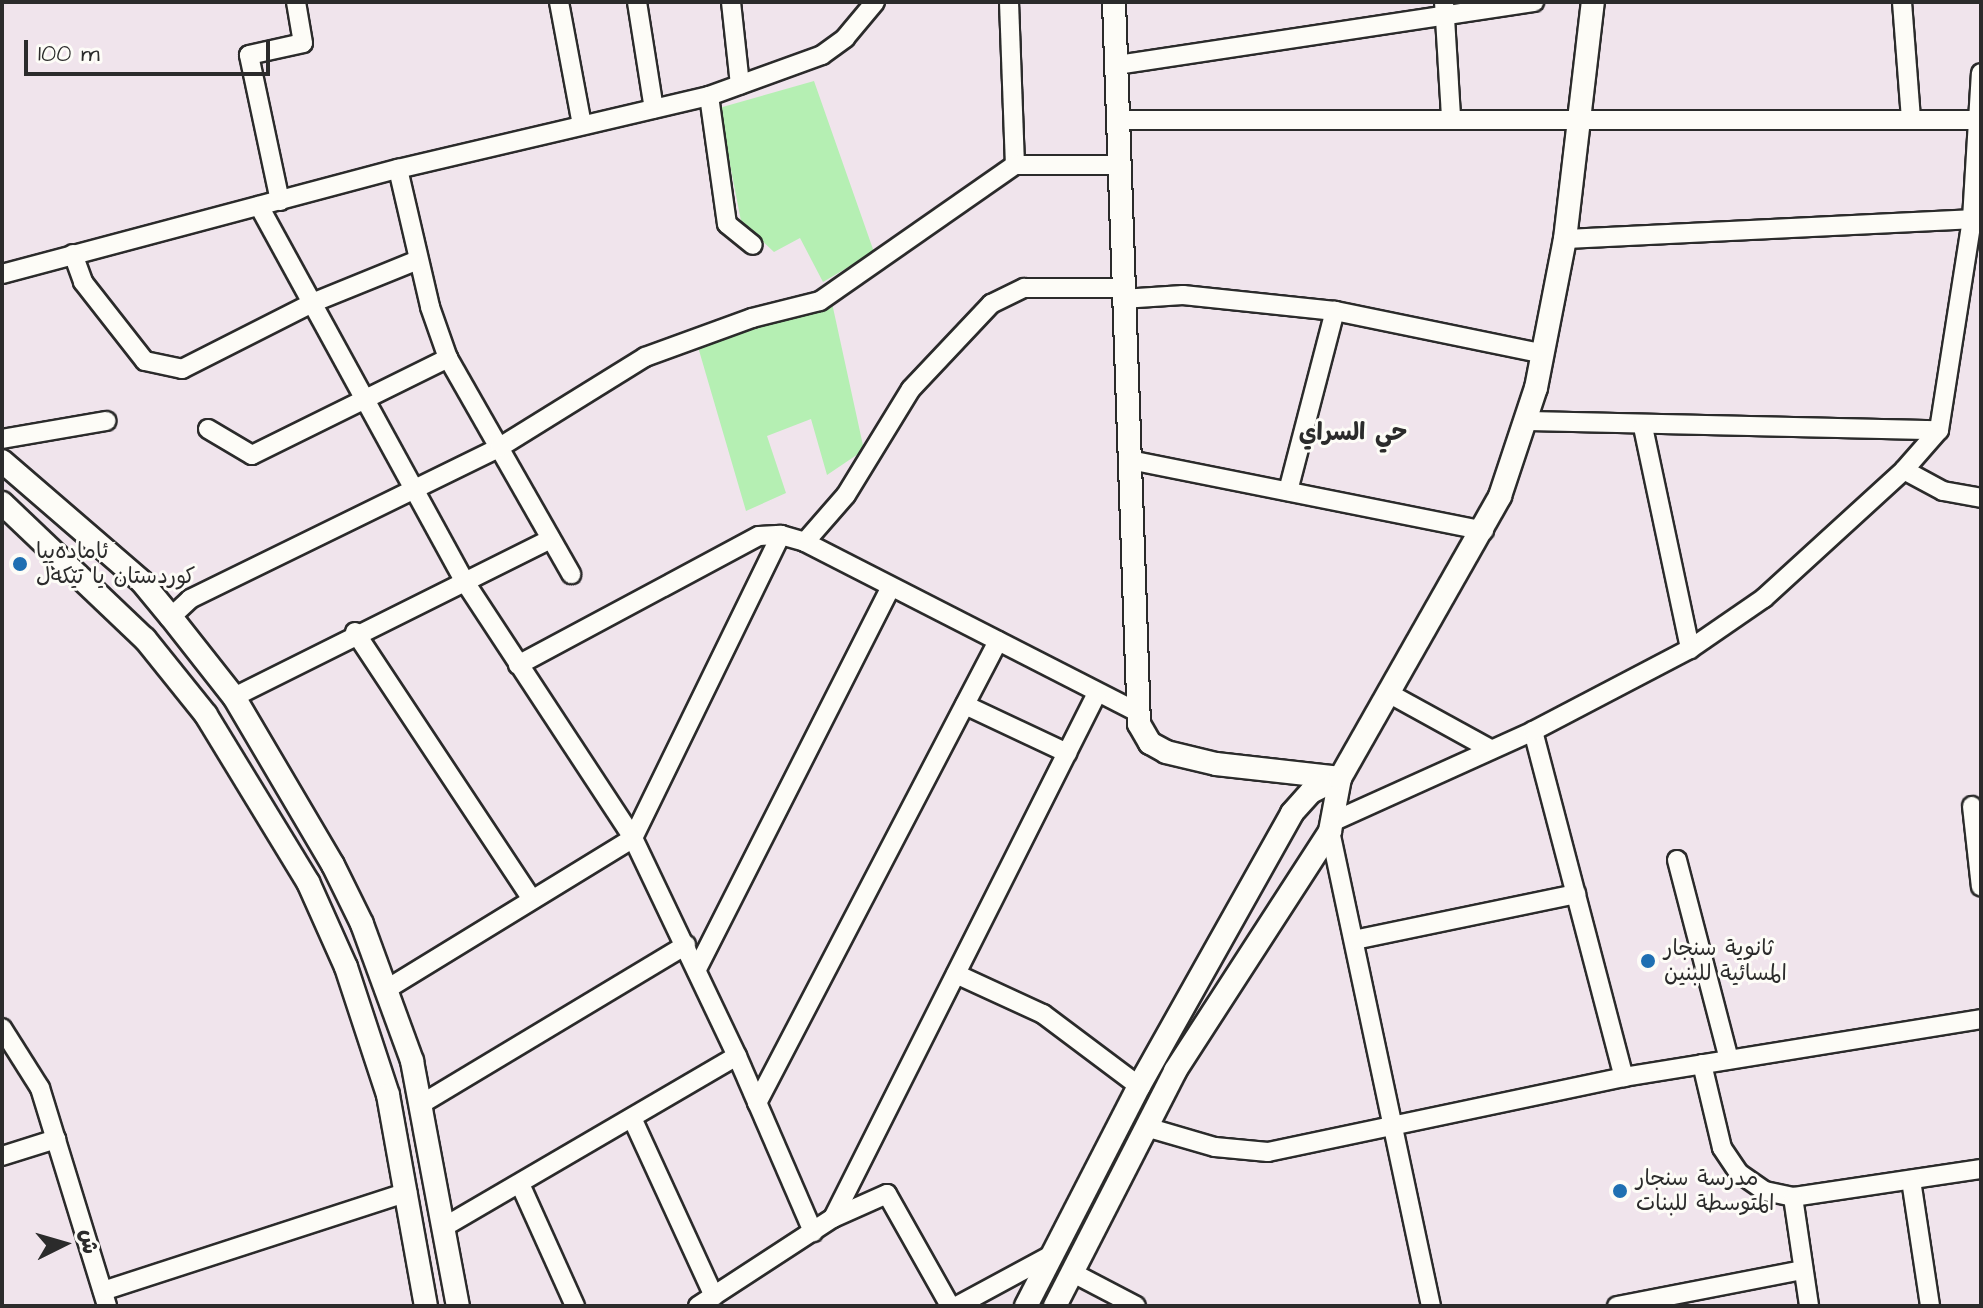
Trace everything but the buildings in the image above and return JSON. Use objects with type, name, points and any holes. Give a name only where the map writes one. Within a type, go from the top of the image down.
[{"type":"street","points":[[280,201],[249,55],[303,43],[296,2]]},
{"type":"street","points":[[559,2],[582,125]]},
{"type":"street","points":[[637,2],[654,109]]},
{"type":"street","points":[[731,2],[740,85]]},
{"type":"street","points":[[2,274],[398,169],[709,96],[822,55],[845,38],[875,2]]},
{"type":"street","points":[[1009,2],[1015,165]]},
{"type":"street","points":[[1114,2],[1137,712],[1145,738],[1166,752],[1216,764],[1340,778]]},
{"type":"street","points":[[1117,65],[1444,8],[1534,2]]},
{"type":"street","points":[[1055,1306],[1175,1071],[1332,826],[1340,778],[1484,531],[1527,421],[1544,354],[1565,239],[1593,2]]},
{"type":"street","points":[[1902,2],[1911,119]]},
{"type":"street","points":[[1444,8],[1451,118]]},
{"type":"street","points":[[1332,826],[1533,731],[1690,649],[1764,598],[1904,470],[1939,430],[1972,219],[1981,73]]},
{"type":"street","points":[[709,96],[727,224],[753,245]]},
{"type":"street","points":[[1119,120],[1976,120]]},
{"type":"street","points":[[145,639],[190,599],[500,447],[645,357],[752,318],[820,301],[1015,165],[1120,165]]},
{"type":"street","points":[[398,169],[418,260],[448,358],[571,574]]},
{"type":"street","points":[[259,206],[362,400],[463,579],[633,838],[737,1056],[813,1232]]},
{"type":"street","points":[[1565,239],[1972,219]]},
{"type":"street","points":[[73,254],[83,282],[145,361],[182,369],[312,303],[418,260]]},
{"type":"street","points":[[805,542],[846,495],[911,389],[1001,296],[1024,288],[1183,295],[1335,311],[1544,354]]},
{"type":"street","points":[[1288,491],[1335,311]]},
{"type":"street","points":[[208,429],[252,455],[448,358]]},
{"type":"street","points":[[2,439],[106,421]]},
{"type":"street","points":[[1527,421],[1643,427],[1939,430]]},
{"type":"street","points":[[1643,427],[1690,649]]},
{"type":"street","points":[[1130,460],[1484,531]]},
{"type":"street","points":[[2,461],[142,582],[171,617],[234,697],[333,865],[387,989],[423,1103],[458,1306]]},
{"type":"street","points":[[1904,470],[1943,491],[1981,498]]},
{"type":"street","points":[[2,503],[145,639],[206,715],[308,882],[346,967],[388,1095],[426,1306]]},
{"type":"street","points":[[518,665],[759,536],[781,535],[805,542],[1137,712]]},
{"type":"street","points":[[387,989],[633,838],[781,535]]},
{"type":"street","points":[[234,697],[355,632],[551,539]]},
{"type":"street","points":[[697,969],[891,587]]},
{"type":"street","points":[[355,632],[532,899]]},
{"type":"street","points":[[757,1103],[998,641]]},
{"type":"street","points":[[833,1218],[1097,693]]},
{"type":"street","points":[[1390,694],[1490,749]]},
{"type":"street","points":[[965,705],[1067,753]]},
{"type":"street","points":[[1533,731],[1624,1077]]},
{"type":"street","points":[[1026,1306],[1139,1086],[1300,803],[1340,778]]},
{"type":"street","points":[[1300,803],[1323,801],[1332,826],[1431,1306]]},
{"type":"street","points":[[1972,806],[1981,887]]},
{"type":"street","points":[[1677,860],[1729,1059]]},
{"type":"street","points":[[1354,940],[1576,894]]},
{"type":"street","points":[[423,1103],[686,945]]},
{"type":"street","points":[[956,974],[1043,1014],[1139,1086]]},
{"type":"street","points":[[1146,1127],[1215,1147],[1268,1152],[1395,1128],[1624,1077],[1981,1019]]},
{"type":"street","points":[[2,1028],[36,1080],[105,1299],[407,1192]]},
{"type":"street","points":[[444,1227],[737,1056]]},
{"type":"street","points":[[1702,1064],[1716,1132],[1729,1161],[1752,1185],[1793,1197],[1981,1169]]},
{"type":"street","points":[[632,1118],[706,1301],[833,1218],[887,1194],[950,1306]]},
{"type":"street","points":[[2,1156],[56,1139]]},
{"type":"street","points":[[1911,1180],[1930,1306]]},
{"type":"street","points":[[520,1184],[575,1306]]},
{"type":"street","points":[[1793,1197],[1809,1306]]},
{"type":"street","points":[[957,1306],[1053,1254]]},
{"type":"street","points":[[1617,1306],[1680,1300],[1803,1270]]},
{"type":"street","points":[[1073,1273],[1136,1306]]},
{"type":"green space","points":[[814,81],[874,252],[823,282],[800,238],[774,252],[741,221],[719,108]]},
{"type":"green space","points":[[832,303],[864,450],[827,475],[811,419],[767,436],[786,493],[746,511],[698,347]]},
{"type":"place","name":"ئامادەییا کوردستان یا تێکەل","points":[[20,564]]},
{"type":"place","name":"ثانوية سنجار المسائية للبنين","points":[[1648,961]]},
{"type":"place","name":"مدرسة سنجار المتوسطة للبنات","points":[[1620,1191]]},
{"type":"district","name":"حي السراي","points":[[1353,434]]}]
